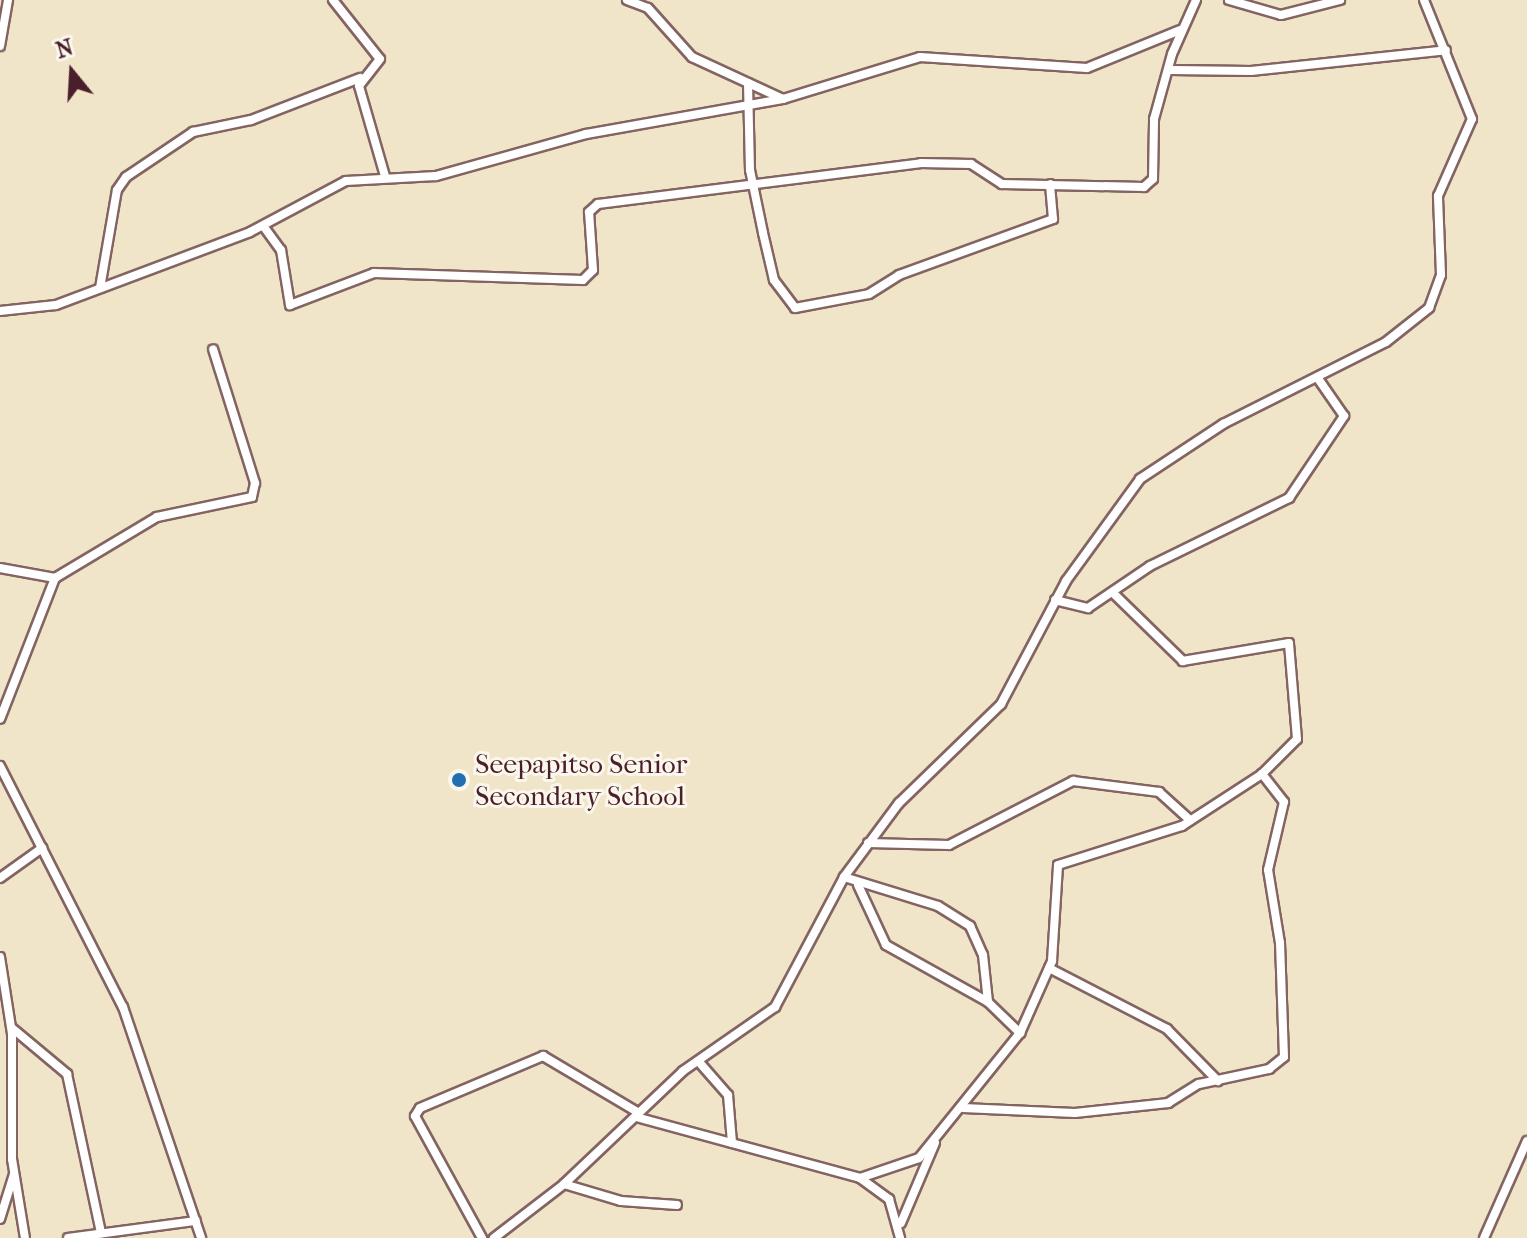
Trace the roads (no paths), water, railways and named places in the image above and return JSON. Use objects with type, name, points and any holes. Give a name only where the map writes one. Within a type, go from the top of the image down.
[{"type":"street","points":[[0,46],[8,0]]},
{"type":"street","points":[[100,288],[117,190],[126,177],[193,132],[251,120],[360,78],[378,68],[379,54],[333,0]]},
{"type":"street","points":[[627,0],[648,8],[692,57],[783,99]]},
{"type":"street","points":[[264,227],[282,253],[290,305],[374,273],[583,280],[593,270],[594,206],[955,163],[971,164],[990,181],[1149,185],[1154,119],[1171,70],[1180,30],[1196,0]]},
{"type":"street","points":[[1229,0],[1281,15],[1340,0]]},
{"type":"street","points":[[498,1237],[564,1184],[699,1062],[785,994],[809,934],[844,877],[868,843],[945,754],[1001,704],[1055,600],[1103,525],[1151,468],[1403,330],[1435,296],[1438,196],[1472,119],[1424,0]]},
{"type":"street","points":[[0,311],[56,305],[264,227],[346,181],[385,176],[436,176],[586,134],[783,99],[920,57],[1087,68],[1180,30]]},
{"type":"street","points":[[1171,70],[1251,71],[1446,50]]},
{"type":"street","points":[[360,78],[385,176]]},
{"type":"street","points":[[748,83],[754,185],[774,280],[795,308],[808,309],[869,294],[899,275],[1053,219],[1050,184]]},
{"type":"street","points":[[0,719],[55,578],[157,517],[252,497],[255,483],[213,349]]},
{"type":"street","points":[[1055,600],[1077,610],[1113,593],[1297,489],[1345,413],[1317,377]]},
{"type":"street","points":[[0,568],[55,578]]},
{"type":"street","points":[[860,1178],[904,1168],[938,1137],[963,1108],[1020,1033],[1049,968],[1058,865],[1139,844],[1190,820],[1262,774],[1297,739],[1289,643],[1183,661],[1113,593]]},
{"type":"street","points":[[0,766],[123,1007],[201,1238]]},
{"type":"street","points":[[963,1108],[1091,1112],[1168,1103],[1218,1081],[1269,1069],[1286,1044],[1268,870],[1284,802],[1262,774]]},
{"type":"street","points":[[868,843],[949,845],[1073,781],[1149,788],[1190,820]]},
{"type":"street","points":[[0,878],[42,848]]},
{"type":"street","points":[[844,877],[858,885],[938,906],[970,926],[983,955],[988,1002]]},
{"type":"street","points":[[858,885],[886,945],[988,1002],[1020,1033]]},
{"type":"street","points":[[0,957],[12,1028],[14,1172],[25,1238]]},
{"type":"street","points":[[1049,968],[1167,1029],[1218,1081]]},
{"type":"street","points":[[12,1028],[67,1074],[101,1233]]},
{"type":"street","points":[[482,1238],[415,1116],[420,1108],[543,1056],[637,1115],[860,1178],[885,1195],[901,1223]]},
{"type":"street","points":[[699,1062],[728,1095],[732,1143]]},
{"type":"street","points":[[900,1238],[901,1223],[938,1137]]},
{"type":"street","points":[[1484,1238],[1527,1141]]},
{"type":"street","points":[[0,1219],[14,1172]]},
{"type":"street","points":[[564,1184],[621,1201],[677,1205]]},
{"type":"street","points":[[68,1238],[196,1221]]},
{"type":"place","name":"Seepapitso Senior Secondary School","points":[[459,780]]}]
